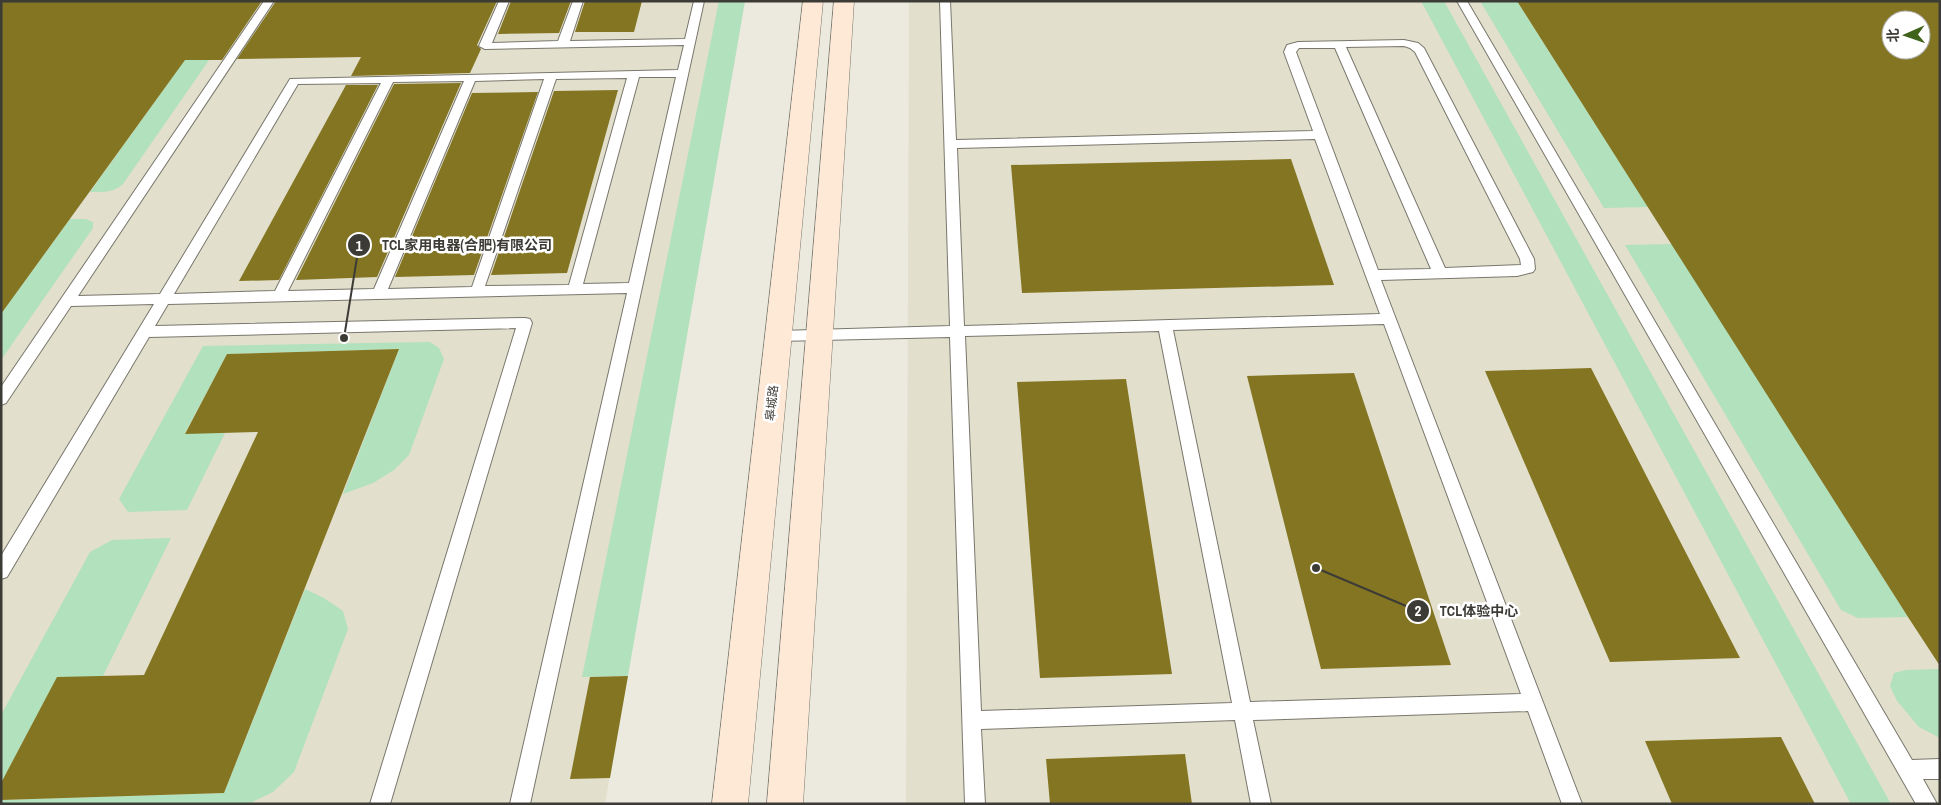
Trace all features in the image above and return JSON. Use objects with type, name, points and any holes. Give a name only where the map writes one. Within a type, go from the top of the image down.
[{"type":"main road","name":"皋城路","points":[[730,804],[814,1]]},
{"type":"main road","points":[[785,804],[844,1]]},
{"type":"lane","points":[[1,399],[269,1]]},
{"type":"lane","points":[[504,1],[485,46],[690,42]]},
{"type":"lane","points":[[563,44],[578,1]]},
{"type":"lane","points":[[520,804],[699,1]]},
{"type":"lane","points":[[945,1],[975,804]]},
{"type":"lane","points":[[1462,1],[1927,804]]},
{"type":"lane","points":[[1373,275],[1517,271],[1528,269],[1527,259],[1420,50],[1414,45],[1404,43],[1298,45],[1291,47],[1290,52],[1320,135],[1572,804]]},
{"type":"lane","points":[[1339,44],[1440,273]]},
{"type":"lane","points":[[1,572],[294,81],[683,73]]},
{"type":"lane","points":[[575,289],[634,74]]},
{"type":"lane","points":[[477,291],[552,76]]},
{"type":"lane","points":[[379,294],[471,78]]},
{"type":"lane","points":[[279,296],[389,79]]},
{"type":"lane","points":[[950,144],[1320,135]]},
{"type":"lane","points":[[67,301],[635,288]]},
{"type":"lane","points":[[779,336],[1390,319]]},
{"type":"lane","points":[[144,332],[525,323],[380,804]]},
{"type":"lane","points":[[1165,326],[1261,804]]},
{"type":"lane","points":[[972,720],[1534,702]]},
{"type":"lane","points":[[1908,770],[1940,769]]},
{"type":"shaded area","points":[[1,1],[745,1],[605,804],[1,804]]},
{"type":"shaded area","points":[[909,1],[1940,1],[1940,804],[906,804]]},
{"type":"green space","points":[[227,1],[248,4],[123,184],[112,190],[90,192]]},
{"type":"green space","points":[[719,1],[745,1],[628,676],[582,677]]},
{"type":"green space","points":[[1421,1],[1444,1],[1891,804],[1851,804]]},
{"type":"green space","points":[[1480,1],[1517,1],[1648,207],[1604,208]]},
{"type":"green space","points":[[70,219],[86,219],[93,222],[93,228],[1,360],[1,314]]},
{"type":"green space","points":[[1672,244],[1908,617],[1858,618],[1841,610],[1625,245]]},
{"type":"green space","points":[[430,342],[439,348],[444,359],[409,455],[394,470],[373,483],[343,494],[399,349],[227,354],[185,433],[225,433],[187,510],[128,512],[119,499],[203,346]]},
{"type":"green space","points":[[171,538],[103,676],[57,678],[1,783],[1,715],[90,552],[112,540]]},
{"type":"green space","points":[[305,589],[324,598],[343,611],[348,629],[294,772],[273,792],[248,804],[1,804],[1,800],[224,793]]},
{"type":"green space","points":[[1940,669],[1940,738],[1919,727],[1897,701],[1890,686],[1894,673],[1906,670]]},
{"type":"building","points":[[1,1],[262,1],[222,60],[185,60],[1,314]]},
{"type":"building","points":[[276,1],[497,1],[477,45],[481,49],[470,73],[351,76],[361,57],[237,59]]},
{"type":"building","points":[[511,1],[571,1],[559,33],[498,34]]},
{"type":"building","points":[[585,1],[642,1],[634,32],[575,32]]},
{"type":"building","points":[[1517,1],[1940,1],[1940,666],[1908,617]]},
{"type":"building","points":[[461,83],[377,277],[296,280],[394,84]]},
{"type":"building","points":[[346,85],[378,85],[279,280],[239,281]]},
{"type":"building","points":[[618,90],[567,273],[491,275],[554,91]]},
{"type":"building","points":[[538,92],[474,275],[395,277],[472,93]]},
{"type":"building","points":[[1291,159],[1334,285],[1022,293],[1011,165]]},
{"type":"building","points":[[399,349],[224,793],[1,800],[1,783],[57,677],[144,675],[258,432],[185,434],[227,354]]},
{"type":"building","points":[[1591,368],[1740,658],[1610,662],[1485,371]]},
{"type":"building","points":[[1354,373],[1451,665],[1321,669],[1247,376]]},
{"type":"building","points":[[1126,379],[1172,674],[1040,678],[1017,382]]},
{"type":"building","points":[[628,676],[610,778],[570,779],[590,677]]},
{"type":"building","points":[[1781,737],[1815,804],[1672,804],[1645,741]]},
{"type":"building","points":[[1185,754],[1192,804],[1050,804],[1046,759]]},
{"type":"place","name":"TCL家用电器(合肥)有限公司","points":[[344,338]]},
{"type":"place","name":"TCL体验中心","points":[[1316,568]]}]
